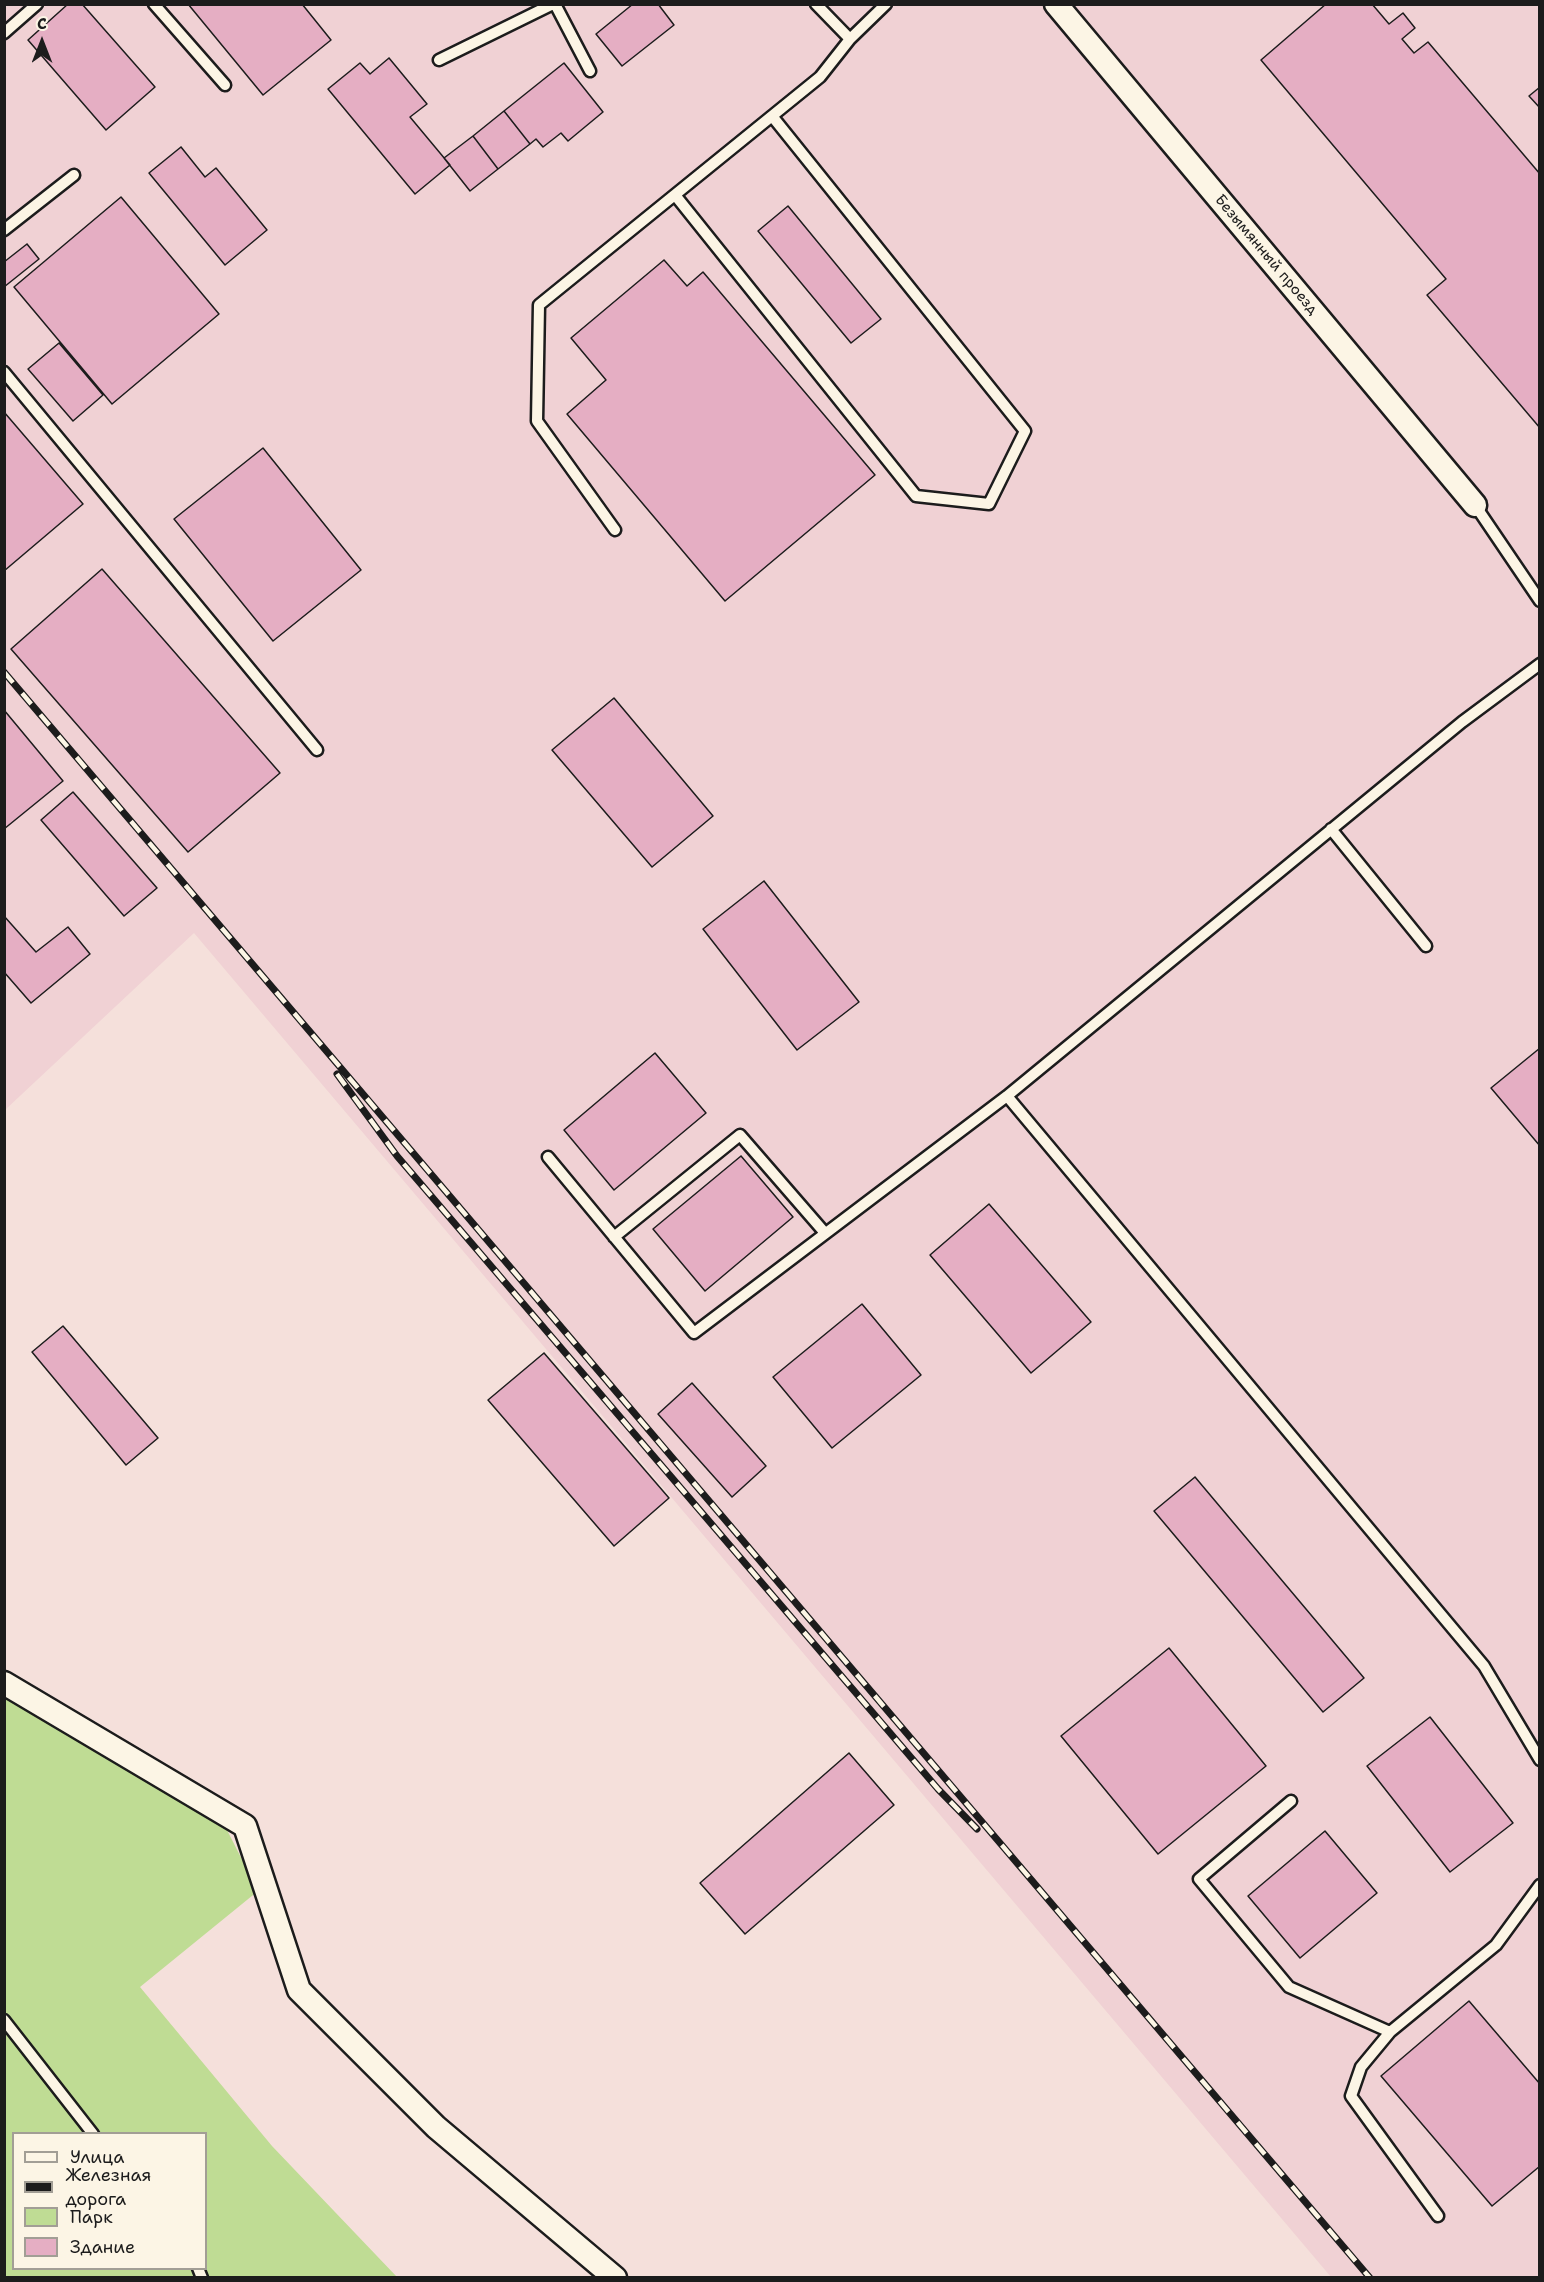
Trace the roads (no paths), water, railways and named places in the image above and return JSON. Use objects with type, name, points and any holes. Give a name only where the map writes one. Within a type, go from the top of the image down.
[{"type":"street","name":"Безымянный проезд","points":[[1058,5],[1475,505]]},
{"type":"street","points":[[4,1683],[245,1826],[299,1990],[436,2127],[615,2277]]},
{"type":"lane","points":[[4,33],[37,4]]},
{"type":"lane","points":[[154,4],[225,85]]},
{"type":"lane","points":[[440,60],[554,4],[590,71]]},
{"type":"lane","points":[[816,4],[850,39]]},
{"type":"lane","points":[[615,530],[537,421],[539,305],[820,78],[850,39],[886,4]]},
{"type":"lane","points":[[675,195],[916,496],[989,504],[1025,431],[772,116]]},
{"type":"lane","points":[[4,230],[74,175]]},
{"type":"lane","points":[[4,372],[317,750]]},
{"type":"lane","points":[[1475,505],[1539,601]]},
{"type":"lane","points":[[548,1157],[694,1333],[1007,1096],[1462,722],[1539,664]]},
{"type":"lane","points":[[1331,830],[1426,946]]},
{"type":"lane","points":[[1007,1096],[1484,1666],[1539,1760]]},
{"type":"lane","points":[[614,1237],[740,1135],[825,1233]]},
{"type":"lane","points":[[1291,1801],[1199,1879],[1289,1987],[1390,2032]]},
{"type":"lane","points":[[1438,2216],[1351,2096],[1361,2067],[1390,2032],[1496,1945],[1539,1886]]},
{"type":"lane","points":[[4,2020],[92,2132]]},
{"type":"railway","points":[[4,672],[1370,2278]]},
{"type":"railway","points":[[337,1074],[397,1156],[938,1789],[977,1829]]}]
